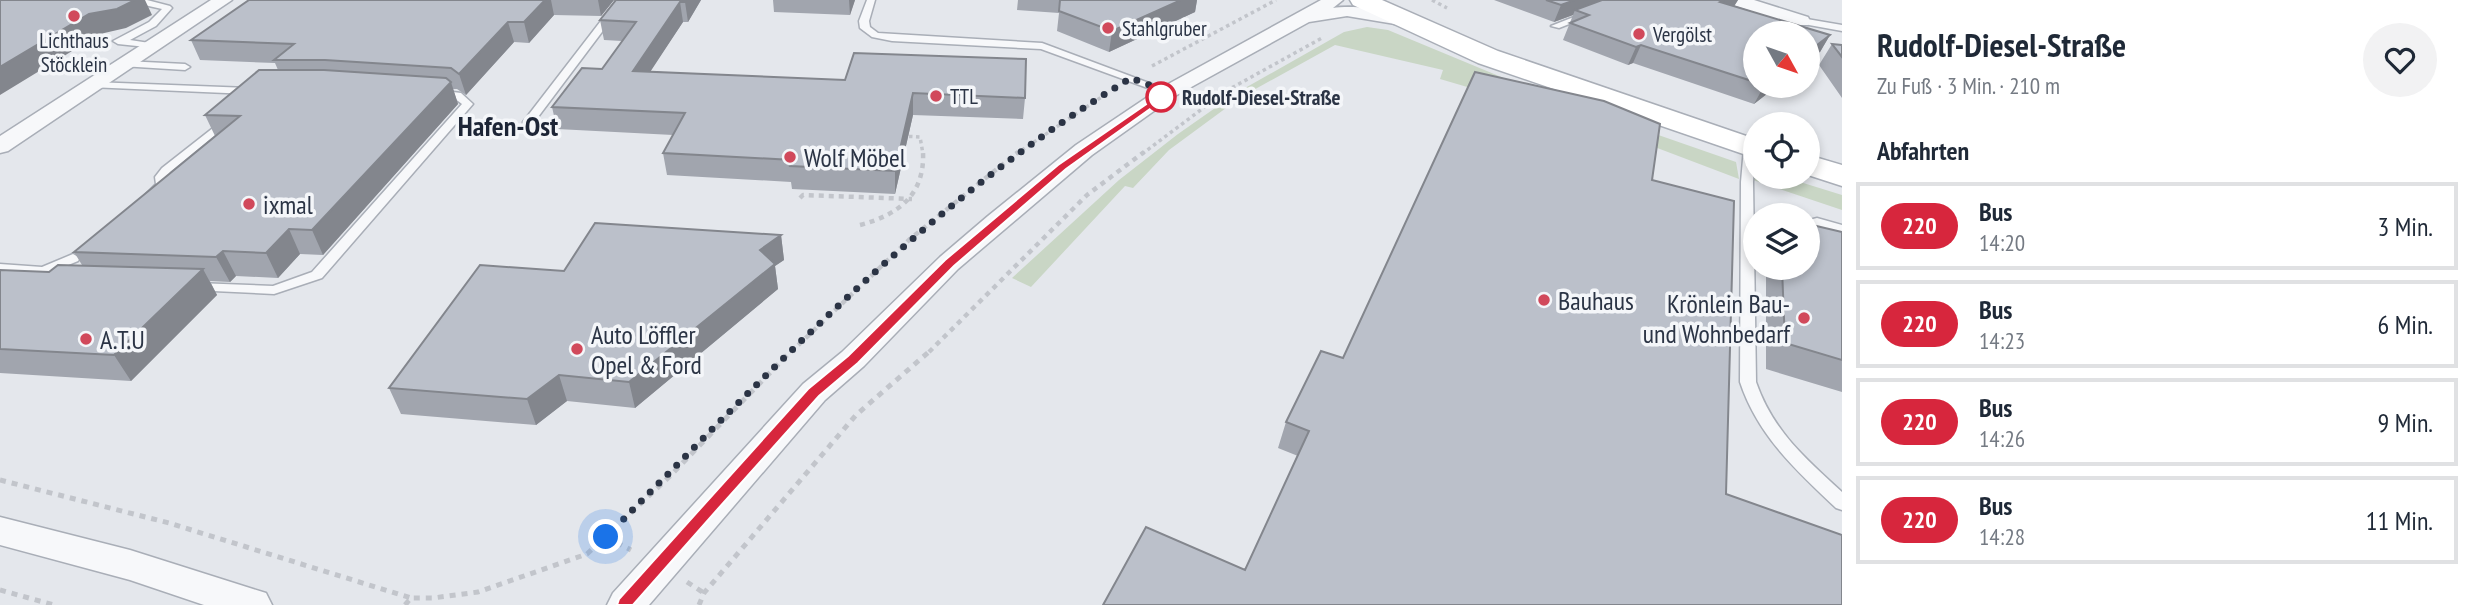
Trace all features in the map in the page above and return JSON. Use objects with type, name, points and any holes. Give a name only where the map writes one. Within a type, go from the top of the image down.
[{"type":"street","points":[[0,146],[223,0]]},
{"type":"street","points":[[1291,23],[1306,0]]},
{"type":"street","points":[[626,605],[711,505],[814,393],[853,359],[949,263],[1073,158],[1179,109],[1291,23],[1334,0]]},
{"type":"street","points":[[1362,0],[1398,10],[1488,57],[1743,146]]},
{"type":"street","points":[[1736,0],[1801,21]]},
{"type":"street","points":[[1291,23],[1347,11],[1398,10]]},
{"type":"street","points":[[1820,169],[1842,176]]},
{"type":"street","points":[[0,531],[130,565],[253,605]]},
{"type":"lane","points":[[103,0],[141,1],[167,8],[164,14],[135,35],[118,41],[153,46]]},
{"type":"lane","points":[[546,124],[527,124],[622,0]]},
{"type":"lane","points":[[871,0],[864,20],[865,28],[876,35],[1042,46],[1131,78],[1179,109]]},
{"type":"lane","points":[[1556,26],[1604,9]]},
{"type":"lane","points":[[1820,24],[1842,28]]},
{"type":"lane","points":[[125,64],[185,67]]},
{"type":"lane","points":[[93,85],[252,94]]},
{"type":"lane","points":[[180,287],[274,290],[317,275],[468,104],[457,95],[417,91]]},
{"type":"lane","points":[[144,200],[162,185],[161,177],[166,170],[237,111]]},
{"type":"lane","points":[[1747,189],[1748,382],[1754,405],[1766,428],[1842,503]]},
{"type":"lane","points":[[1820,223],[1842,229]]},
{"type":"lane","points":[[0,268],[50,275],[73,258]]},
{"type":"path","points":[[0,480],[169,523],[411,598],[441,600],[528,575],[587,554],[803,339],[970,188],[1037,139],[1131,78],[1276,0]]},
{"type":"path","points":[[699,605],[704,593],[856,415],[923,358],[1087,195],[1179,109],[1226,91],[1331,33]]},
{"type":"path","points":[[860,225],[881,221],[913,200],[919,184],[924,151],[920,137],[892,136]]},
{"type":"path","points":[[800,198],[803,195],[913,200]]},
{"type":"path","points":[[0,590],[54,605]]},
{"type":"path","points":[[405,605],[411,598]]},
{"type":"green space","points":[[1367,27],[1388,30],[1552,98],[1736,162],[1739,179],[1594,124],[1440,79],[1443,70],[1335,45],[1241,97],[1169,150],[1133,188],[1125,186],[1031,287],[1012,278],[1119,180],[1178,134],[1238,92],[1344,32]]},
{"type":"green space","points":[[1820,188],[1842,195],[1842,210],[1780,189]]},
{"type":"building","name":"Lichthaus Stöcklein","points":[[0,0],[135,0],[117,9],[89,14],[0,67]]},
{"type":"building","points":[[249,0],[545,0],[524,22],[508,22],[459,74],[451,68],[325,60],[274,60],[294,44],[191,40]]},
{"type":"building","points":[[616,0],[686,0],[680,2],[633,71],[845,80],[854,53],[1026,59],[1025,98],[913,93],[895,171],[790,166],[792,160],[663,153],[685,113],[552,107],[582,68],[602,69],[636,22],[600,20]]},
{"type":"building","points":[[1060,0],[1181,0],[1112,31],[1059,11]]},
{"type":"building","points":[[1546,0],[1575,0],[1561,5]]},
{"type":"building","points":[[1602,0],[1724,0],[1720,2],[1783,21],[1743,21],[1743,78],[1641,45],[1636,47],[1570,23],[1589,15],[1575,10]]},
{"type":"building","points":[[1820,32],[1830,35],[1820,43]]},
{"type":"building","points":[[1832,44],[1842,45],[1842,57]]},
{"type":"building","points":[[259,70],[324,70],[446,78],[451,82],[312,230],[289,229],[266,253],[223,251],[216,257],[74,252],[240,116],[205,115]]},
{"type":"building","name":"Bauhaus","points":[[1475,72],[1604,101],[1660,124],[1652,180],[1734,201],[1726,494],[1842,535],[1842,605],[1103,605],[1146,527],[1245,570],[1309,431],[1286,422],[1321,351],[1343,358]]},
{"type":"building","name":"Auto Löffler Opel & Ford","points":[[595,223],[781,235],[760,250],[775,264],[629,382],[559,375],[527,399],[389,388],[480,265],[564,271]]},
{"type":"building","points":[[1820,227],[1842,232],[1842,360],[1785,343],[1782,280],[1820,280]]},
{"type":"building","points":[[58,265],[203,269],[114,355],[0,349],[0,270],[49,272]]},
{"type":"bus line","name":"220","points":[[626,605],[711,505],[814,393],[853,359],[949,263],[1040,184],[1161,97]]},
{"type":"place","name":"Lichthaus Stöcklein","points":[[74,16]]},
{"type":"place","name":"Stahlgruber","points":[[1108,28]]},
{"type":"place","name":"Vergölst","points":[[1639,34]]},
{"type":"place","name":"TTL","points":[[936,96]]},
{"type":"place","name":"Rudolf-Diesel-Straße","points":[[1161,97]]},
{"type":"place","name":"Wolf Möbel","points":[[790,157]]},
{"type":"place","name":"ixmal","points":[[249,204]]},
{"type":"place","name":"Bauhaus","points":[[1544,300]]},
{"type":"place","name":"Krönlein Bau- und Wohnbedarf","points":[[1804,318]]},
{"type":"place","name":"A.T.U","points":[[86,339]]},
{"type":"place","name":"Auto Löffler Opel & Ford","points":[[577,349]]},
{"type":"district","name":"Hafen-Ost","points":[[508,125]]},
{"type":"route","points":[[606,537],[803,339],[866,279],[970,188],[1048,131],[1131,78],[1168,92],[1161,97]]}]
